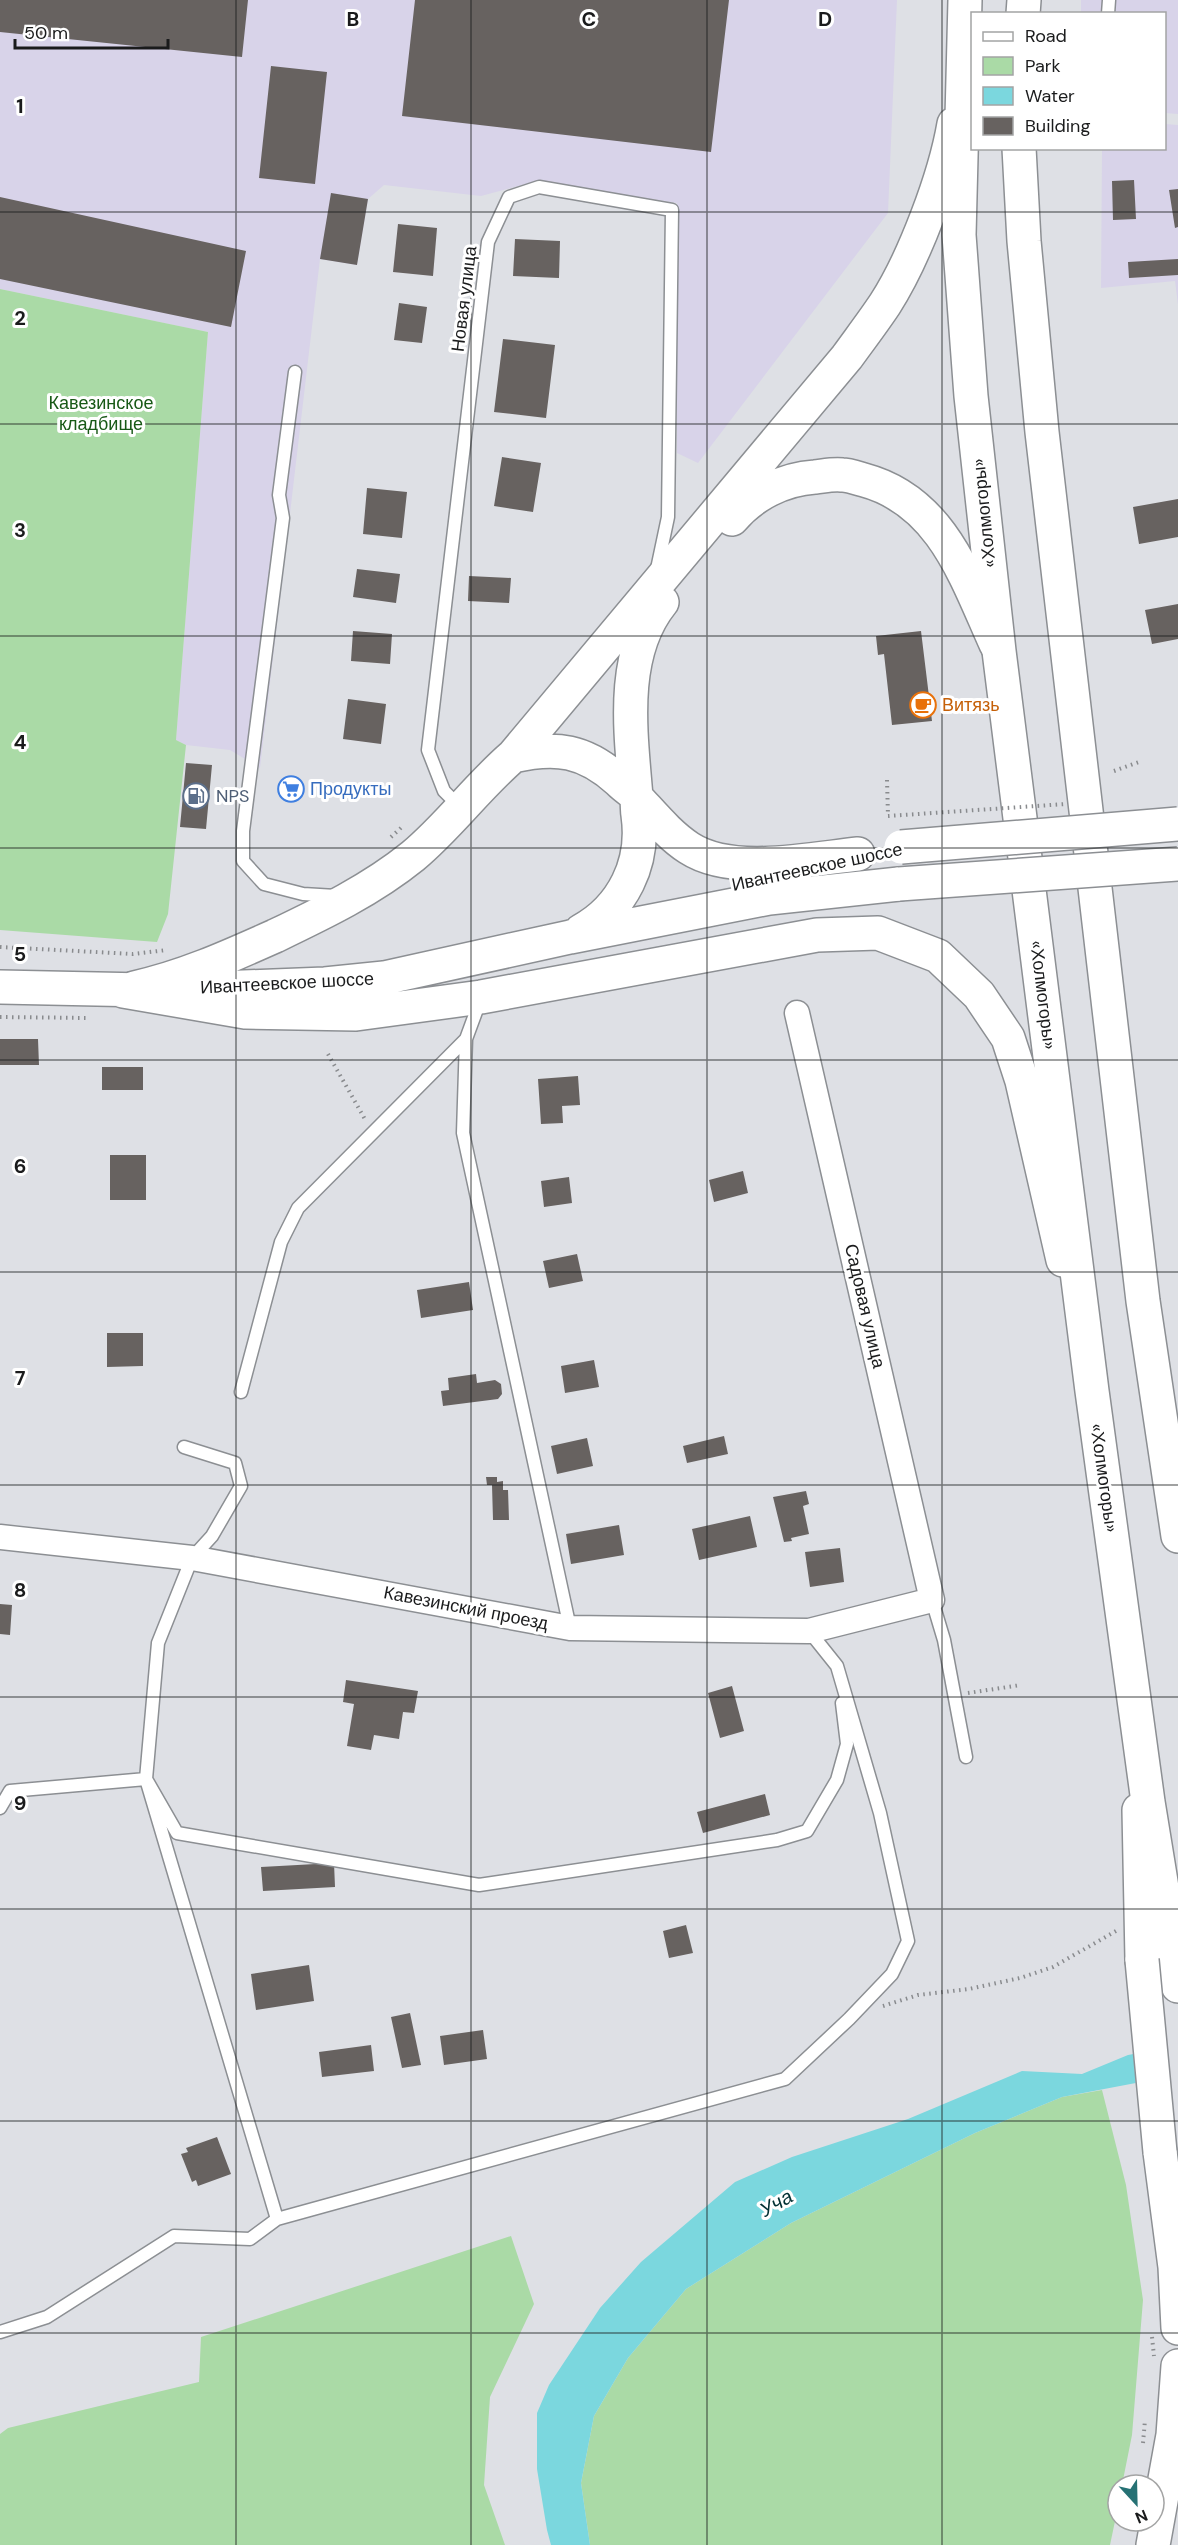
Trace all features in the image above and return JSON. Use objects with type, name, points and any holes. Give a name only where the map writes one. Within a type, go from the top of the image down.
[{"type":"main road","name":"«Холмогоры»","points":[[965,0],[959,235],[971,396],[999,651],[1092,1391],[1137,1709],[1164,1967],[1160,2152],[1175,2267],[1165,2330]]},
{"type":"main road","points":[[123,991],[189,973],[220,961],[355,896],[432,840],[493,773],[513,756],[847,357],[885,305],[912,252],[949,154],[962,72]]},
{"type":"main road","points":[[1019,150],[1024,242],[1042,432],[1143,1301],[1178,1536]]},
{"type":"main road","points":[[570,937],[606,915],[622,894],[628,883],[639,846],[640,825],[631,740],[631,693],[637,655],[645,630],[658,608],[745,503],[768,489],[804,478],[843,475],[885,486],[927,516],[955,553],[999,651]]},
{"type":"main road","points":[[513,756],[551,749],[585,758],[608,771],[674,837],[691,849],[714,859],[760,863],[858,854]]},
{"type":"main road","name":"Ивантеевское шоссе","points":[[570,937],[714,890],[858,854],[901,847],[1178,824]]},
{"type":"main road","name":"Ивантеевское шоссе","points":[[0,987],[123,991],[325,984],[384,978],[570,937],[769,898],[899,884],[1178,864]]},
{"type":"main road","points":[[123,991],[245,1012],[356,1014],[481,998],[817,934],[878,933],[938,956],[979,995],[1008,1038],[1022,1081],[1092,1391]]},
{"type":"main road","points":[[1154,2545],[1173,2435],[1165,2366]]},
{"type":"street","name":"Садовая улица","points":[[797,1013],[933,1600]]},
{"type":"street","name":"Кавезинский проезд","points":[[0,1537],[192,1557],[570,1628],[809,1631],[933,1600]]},
{"type":"lane","name":"Новая улица","points":[[461,808],[444,791],[428,750],[488,242],[509,197],[539,187],[672,210],[668,517],[650,595]]},
{"type":"lane","points":[[295,372],[279,495],[283,518],[243,831],[243,861],[264,884],[303,894],[355,896]]},
{"type":"lane","points":[[481,998],[466,1039],[463,1133],[570,1628]]},
{"type":"lane","points":[[241,1392],[281,1242],[298,1208],[466,1039]]},
{"type":"lane","points":[[184,1448],[235,1463],[241,1486],[212,1536],[192,1557],[158,1643],[146,1779],[277,2219]]},
{"type":"lane","points":[[933,1600],[944,1640],[966,1757]]},
{"type":"lane","points":[[0,2332],[47,2317],[174,2236],[250,2238],[277,2219],[785,2079],[849,2019],[892,1974],[908,1941],[880,1813],[837,1666],[809,1631]]},
{"type":"lane","points":[[146,1779],[177,1833],[479,1885],[777,1840],[807,1831],[837,1780],[847,1744],[837,1666]]},
{"type":"lane","points":[[0,1808],[10,1791],[146,1779]]},
{"type":"path","points":[[1114,771],[1142,762]]},
{"type":"path","points":[[887,780],[888,816],[1074,804]]},
{"type":"path","points":[[386,841],[411,820]]},
{"type":"path","points":[[0,947],[133,954],[172,949]]},
{"type":"path","points":[[328,1054],[372,1132]]},
{"type":"path","points":[[954,1695],[1020,1685]]},
{"type":"path","points":[[849,2019],[918,1995],[969,1989],[1020,1978],[1053,1967],[1122,1929]]},
{"type":"path","points":[[1165,2330],[1165,2366]]},
{"type":"path","points":[[1142,2449],[1146,2414]]},
{"type":"shaded area","points":[[0,0],[897,0],[888,213],[698,463],[677,453],[677,203],[537,181],[481,196],[384,185],[368,199],[357,265],[320,259],[260,768],[230,750],[186,745],[176,740],[208,332],[0,289]]},
{"type":"shaded area","points":[[1081,0],[1178,0],[1178,114],[1166,113],[1166,12],[1081,12]]},
{"type":"shaded area","points":[[1166,124],[1178,125],[1178,305],[1175,281],[1101,288],[1102,150],[1166,150]]},
{"type":"green space","name":"Кавезинское кладбище","points":[[0,289],[208,332],[176,740],[186,745],[168,914],[157,942],[0,930]]},
{"type":"green space","points":[[1102,2090],[1126,2185],[1143,2300],[1132,2435],[1124,2473],[1106,2473],[1106,2533],[1113,2533],[1110,2545],[590,2545],[581,2483],[594,2416],[628,2358],[686,2289],[791,2223],[975,2133],[1062,2097]]},
{"type":"green space","points":[[511,2236],[534,2304],[490,2397],[484,2485],[505,2545],[0,2545],[0,2434],[8,2428],[199,2382],[201,2337]]},
{"type":"water","name":"Уча","points":[[1178,2046],[1178,2075],[1062,2097],[975,2133],[791,2223],[686,2289],[628,2358],[594,2416],[581,2483],[590,2545],[551,2545],[537,2469],[537,2413],[549,2385],[600,2308],[641,2262],[735,2182],[792,2157],[908,2119],[1022,2071],[1082,2074],[1128,2055]]},
{"type":"pier","points":[[1178,2043],[1178,2078],[1136,2086],[1133,2051]]},
{"type":"building","points":[[0,0],[248,0],[242,57],[0,32]]},
{"type":"building","points":[[415,0],[729,0],[711,152],[402,116]]},
{"type":"building","points":[[271,66],[327,72],[315,184],[259,178]]},
{"type":"building","points":[[1134,180],[1136,219],[1113,220],[1112,181]]},
{"type":"building","points":[[1178,189],[1178,227],[1175,228],[1169,190]]},
{"type":"building","points":[[331,193],[368,199],[357,265],[320,259]]},
{"type":"building","points":[[0,197],[246,251],[231,327],[0,279]]},
{"type":"building","points":[[398,224],[437,228],[433,276],[393,272]]},
{"type":"building","points":[[515,239],[560,241],[559,278],[513,276]]},
{"type":"building","points":[[1178,259],[1178,275],[1129,278],[1128,262]]},
{"type":"building","points":[[399,303],[427,307],[422,343],[394,340]]},
{"type":"building","points":[[503,339],[555,345],[546,418],[494,412]]},
{"type":"building","points":[[502,457],[541,463],[533,512],[494,506]]},
{"type":"building","points":[[367,488],[407,492],[402,538],[363,534]]},
{"type":"building","points":[[1178,499],[1178,537],[1139,544],[1133,507]]},
{"type":"building","points":[[357,569],[400,574],[396,603],[353,597]]},
{"type":"building","points":[[469,576],[511,578],[509,603],[468,601]]},
{"type":"building","points":[[1178,604],[1178,639],[1152,644],[1145,610]]},
{"type":"building","points":[[353,631],[392,634],[390,664],[351,661]]},
{"type":"building","points":[[921,631],[932,721],[892,725],[884,654],[878,655],[876,636]]},
{"type":"building","points":[[348,699],[386,704],[381,744],[343,739]]},
{"type":"building","name":"NPS","points":[[186,763],[212,765],[206,829],[180,827]]},
{"type":"building","points":[[0,1039],[38,1039],[39,1065],[0,1065]]},
{"type":"building","points":[[102,1067],[143,1067],[143,1090],[102,1090]]},
{"type":"building","points":[[578,1076],[580,1105],[562,1106],[563,1123],[541,1124],[538,1079]]},
{"type":"building","points":[[110,1155],[146,1155],[146,1200],[110,1200]]},
{"type":"building","points":[[743,1171],[748,1193],[714,1202],[709,1180]]},
{"type":"building","points":[[569,1177],[572,1203],[544,1207],[541,1181]]},
{"type":"building","points":[[577,1254],[583,1281],[549,1288],[543,1261]]},
{"type":"building","points":[[469,1282],[473,1310],[421,1318],[417,1290]]},
{"type":"building","points":[[107,1333],[143,1333],[143,1366],[107,1367]]},
{"type":"building","points":[[594,1360],[599,1387],[565,1393],[561,1366]]},
{"type":"building","points":[[476,1374],[477,1383],[495,1380],[501,1384],[502,1394],[498,1399],[443,1406],[441,1391],[449,1390],[448,1378]]},
{"type":"building","points":[[724,1436],[728,1454],[687,1463],[683,1446]]},
{"type":"building","points":[[587,1438],[593,1466],[557,1474],[551,1446]]},
{"type":"building","points":[[486,1477],[497,1477],[497,1482],[503,1481],[503,1490],[508,1490],[509,1520],[493,1520],[492,1485],[487,1485]]},
{"type":"building","points":[[806,1491],[809,1504],[803,1506],[809,1534],[784,1542],[773,1497]]},
{"type":"building","points":[[750,1516],[757,1547],[699,1560],[692,1529]]},
{"type":"building","points":[[619,1525],[624,1555],[571,1564],[566,1534]]},
{"type":"building","points":[[840,1548],[844,1582],[810,1587],[805,1552]]},
{"type":"building","points":[[0,1604],[12,1605],[10,1635],[0,1634]]},
{"type":"building","points":[[346,1680],[418,1691],[414,1713],[403,1712],[399,1739],[374,1735],[371,1750],[347,1746],[354,1704],[343,1702]]},
{"type":"building","points":[[732,1686],[744,1731],[720,1738],[708,1693]]},
{"type":"building","points":[[765,1794],[770,1815],[703,1833],[697,1812]]},
{"type":"building","points":[[334,1863],[335,1887],[263,1891],[261,1867]]},
{"type":"building","points":[[686,1925],[693,1953],[669,1958],[663,1931]]},
{"type":"building","points":[[309,1965],[314,2001],[256,2010],[251,1974]]},
{"type":"building","points":[[410,2013],[421,2065],[402,2068],[391,2017]]},
{"type":"building","points":[[483,2030],[487,2059],[444,2065],[440,2036]]},
{"type":"building","points":[[371,2045],[374,2071],[322,2077],[319,2052]]},
{"type":"building","points":[[217,2137],[231,2174],[198,2186],[196,2180],[192,2182],[181,2154],[188,2152],[186,2148]]},
{"type":"place","name":"Витязь","points":[[923,705]]},
{"type":"place","name":"Продукты","points":[[291,789]]},
{"type":"place","name":"NPS","points":[[196,796]]}]
